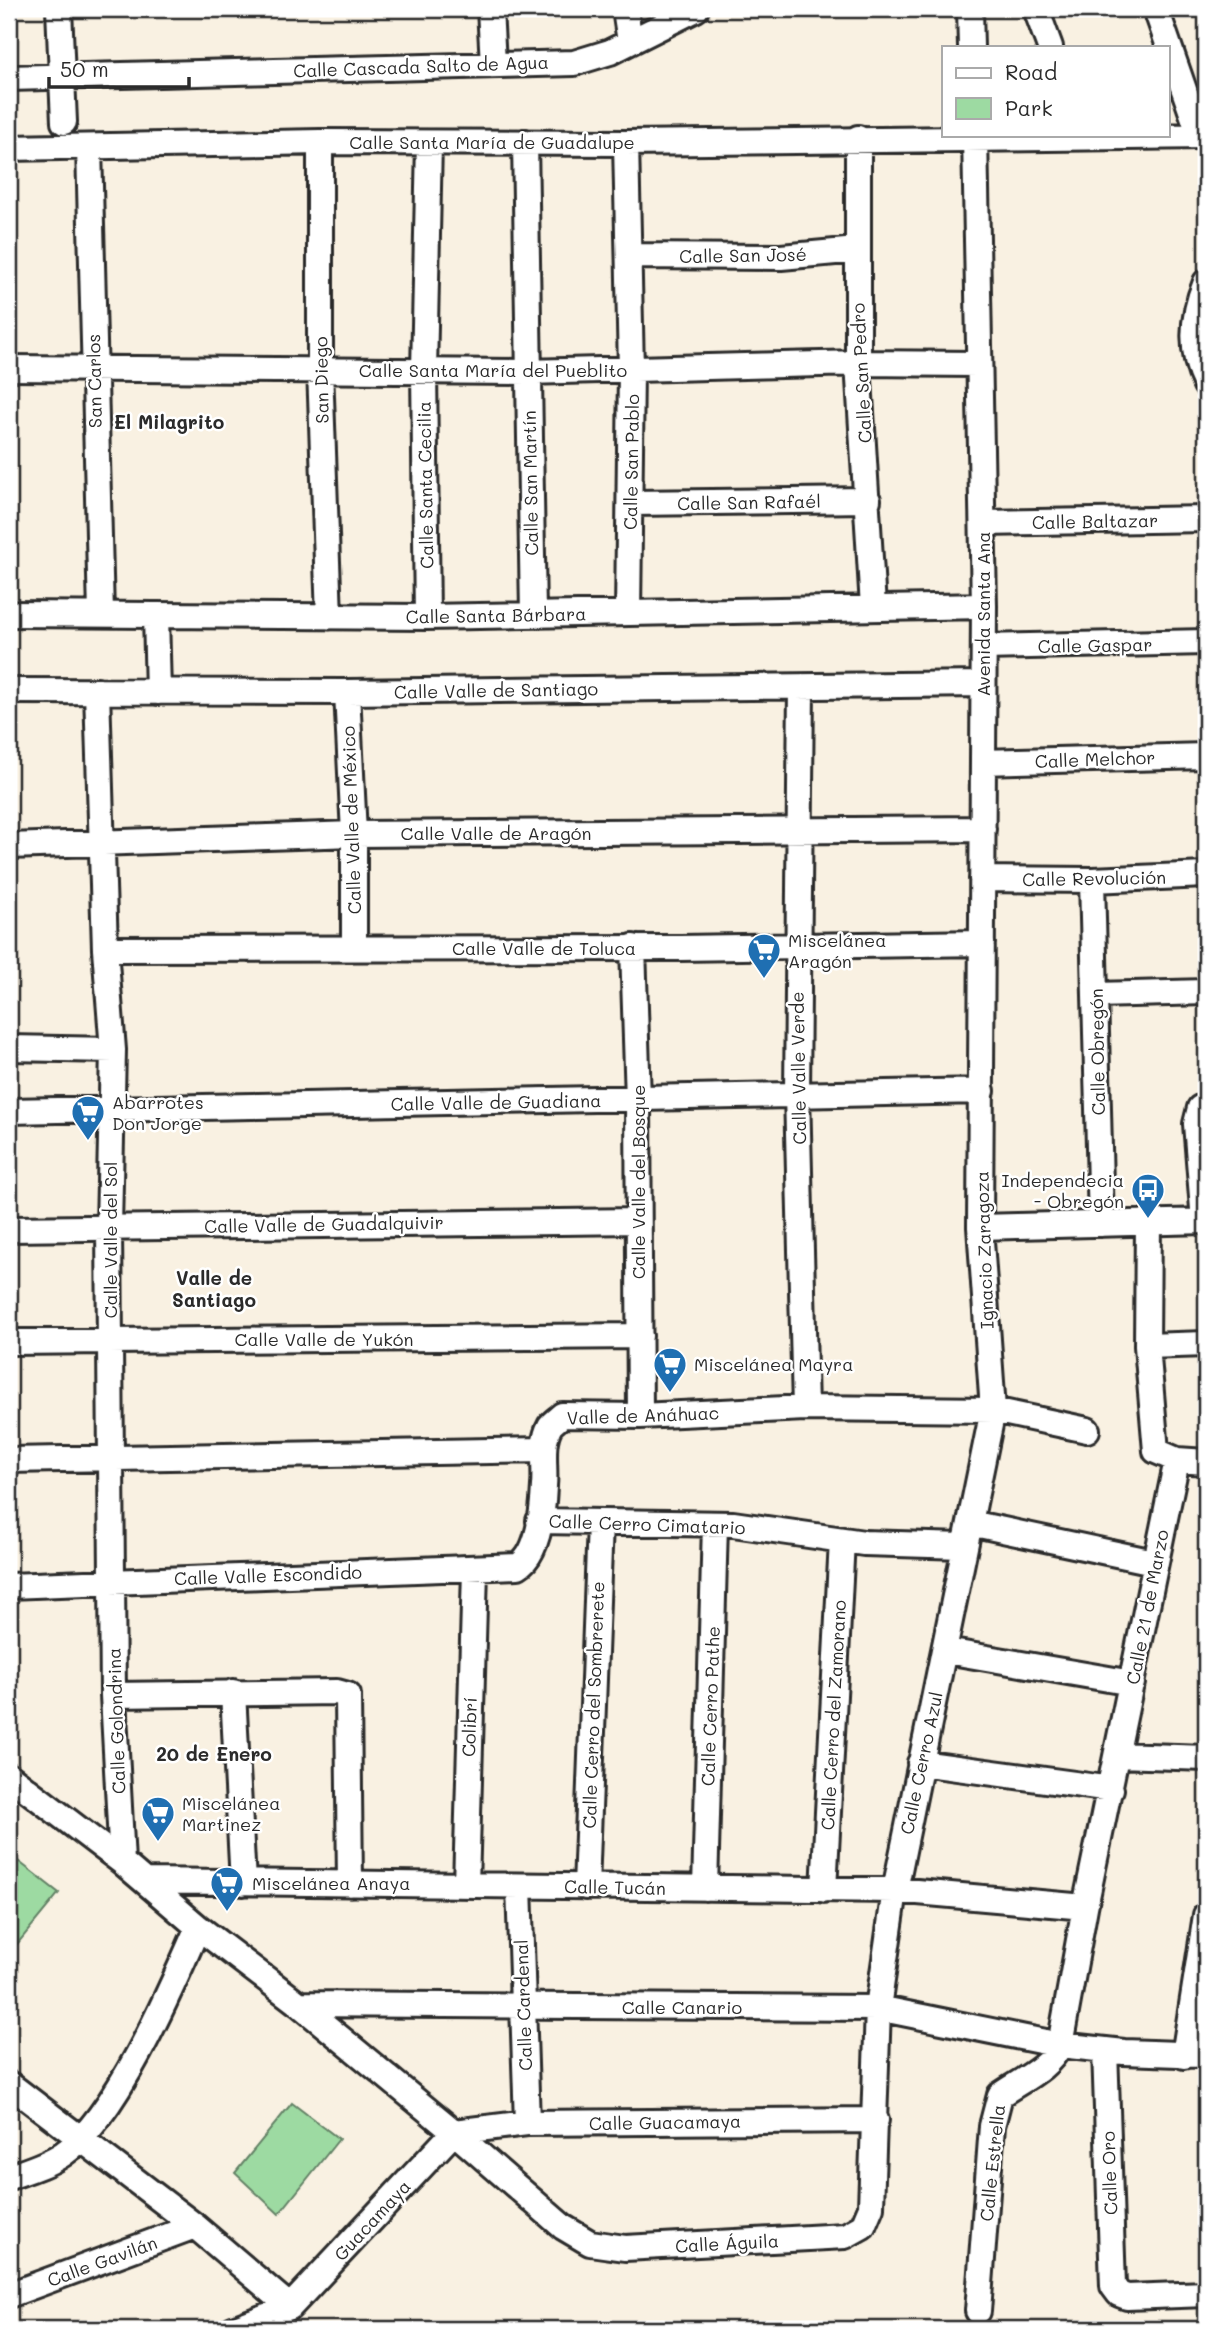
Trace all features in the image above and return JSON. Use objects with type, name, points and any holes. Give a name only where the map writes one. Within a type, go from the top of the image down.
[{"type":"street","points":[[59,9],[64,122]]},
{"type":"street","points":[[490,9],[493,64]]},
{"type":"street","points":[[625,9],[629,42]]},
{"type":"street","name":"Calle Cascada Salto de Agua","points":[[9,78],[574,62],[610,52],[696,9]]},
{"type":"street","points":[[970,9],[971,46]]},
{"type":"street","points":[[1036,9],[1050,46]]},
{"type":"street","points":[[1156,9],[1170,46]]},
{"type":"street","points":[[1170,47],[1203,136]]},
{"type":"street","name":"Calle Santa María de Guadalupe","points":[[9,148],[320,142],[626,143],[975,136],[1203,136]]},
{"type":"street","name":"Avenida Santa Ana","points":[[975,136],[977,364],[984,606],[982,1091]]},
{"type":"street","name":"Calle San Pedro","points":[[858,138],[858,363],[873,607]]},
{"type":"street","name":"San Diego","points":[[320,142],[320,369],[330,617]]},
{"type":"street","name":"Calle San Martín","points":[[525,142],[533,614]]},
{"type":"street","name":"Calle Santa Cecilia","points":[[427,617],[424,371],[429,143]]},
{"type":"street","name":"Calle San Pablo","points":[[626,143],[631,370],[628,612]]},
{"type":"street","name":"San Carlos","points":[[89,147],[101,614]]},
{"type":"street","name":"Calle San José","points":[[629,256],[781,257],[857,250]]},
{"type":"street","points":[[1206,282],[1200,297],[1194,337],[1196,356],[1206,385]]},
{"type":"street","name":"Calle Santa María del Pueblito","points":[[9,368],[527,372],[858,363],[977,364]]},
{"type":"street","name":"Calle San Rafaél","points":[[631,503],[868,500]]},
{"type":"street","name":"Calle Baltazar","points":[[983,523],[1206,519]]},
{"type":"street","name":"Calle Santa Bárbara","points":[[9,614],[427,617],[984,606]]},
{"type":"street","points":[[156,615],[158,692]]},
{"type":"street","name":"Calle Gaspar","points":[[984,647],[1206,642]]},
{"type":"street","name":"Calle Valle de Santiago","points":[[9,691],[347,692],[982,684]]},
{"type":"street","name":"Calle Valle Verde","points":[[801,687],[797,1093],[805,1408]]},
{"type":"street","name":"Calle Valle del Sol","points":[[97,691],[106,949],[113,1051],[110,1107],[113,1580]]},
{"type":"street","name":"Calle Valle de México","points":[[347,692],[354,834],[354,948]]},
{"type":"street","name":"Calle Melchor","points":[[984,762],[1206,755]]},
{"type":"street","name":"Calle Valle de Aragón","points":[[9,846],[354,834],[983,829]]},
{"type":"street","name":"Calle Revolución","points":[[982,879],[1092,880],[1206,875]]},
{"type":"street","name":"Calle Obregón","points":[[1092,880],[1101,1224]]},
{"type":"street","name":"Calle Valle de Toluca","points":[[106,949],[982,943]]},
{"type":"street","name":"Calle Valle del Bosque","points":[[633,947],[638,1100],[640,1416]]},
{"type":"street","points":[[1096,995],[1206,992]]},
{"type":"street","points":[[9,1048],[113,1051]]},
{"type":"street","name":"Calle Valle de Guadiana","points":[[9,1111],[982,1091]]},
{"type":"street","name":"Ignacio Zaragoza","points":[[982,1091],[980,1227],[993,1410]]},
{"type":"street","points":[[980,1227],[1148,1220],[1205,1221],[1196,1124],[1203,1107]]},
{"type":"street","name":"Calle 21 de Marzo","points":[[1060,2045],[1154,1562],[1167,1455],[1147,1346],[1148,1220]]},
{"type":"street","name":"Calle Valle de Guadalquivir","points":[[9,1229],[638,1221]]},
{"type":"street","name":"Calle Valle de Yukón","points":[[9,1342],[640,1336]]},
{"type":"street","points":[[1147,1346],[1206,1344]]},
{"type":"street","name":"Valle de Anáhuac","points":[[544,1451],[550,1426],[562,1415],[640,1416],[805,1408],[993,1410],[1087,1430]]},
{"type":"street","name":"Calle Cerro Azul","points":[[863,2226],[872,2207],[878,2008],[895,1890],[946,1651],[993,1410]]},
{"type":"street","points":[[9,1460],[544,1451],[544,1487],[539,1521]]},
{"type":"street","points":[[1167,1455],[1206,1462]]},
{"type":"street","name":"Calle Cerro Cimatario","points":[[539,1521],[715,1524],[842,1540],[967,1534],[1154,1562]]},
{"type":"street","name":"Calle Valle Escondido","points":[[9,1586],[113,1580],[475,1570],[518,1566],[527,1561],[539,1521]]},
{"type":"street","name":"Calle Cerro del Sombrerete","points":[[586,1887],[600,1523]]},
{"type":"street","name":"Calle Cerro Pathe","points":[[705,1888],[715,1524]]},
{"type":"street","name":"Calle Cerro del Zamorano","points":[[824,1890],[842,1540]]},
{"type":"street","name":"Colibrí","points":[[466,1885],[475,1570]]},
{"type":"street","name":"Calle Golondrina","points":[[113,1580],[113,1695],[122,1862]]},
{"type":"street","points":[[946,1651],[1132,1683]]},
{"type":"street","points":[[233,1692],[243,1882]]},
{"type":"street","points":[[113,1695],[233,1692],[337,1692],[348,1695],[350,1884]]},
{"type":"street","points":[[1118,1755],[1206,1758]]},
{"type":"street","points":[[920,1763],[1111,1789]]},
{"type":"street","points":[[9,1776],[122,1862],[198,1927],[299,2004],[454,2132]]},
{"type":"street","name":"Calle Tucán","points":[[145,1881],[895,1890],[1085,1907]]},
{"type":"street","name":"Calle Cardenal","points":[[519,1886],[527,2123]]},
{"type":"street","points":[[1195,2056],[1206,1915]]},
{"type":"street","points":[[9,2177],[62,2155],[83,2137],[123,2080],[174,1982],[198,1927]]},
{"type":"street","name":"Calle Canario","points":[[299,2004],[878,2008],[1060,2045],[1195,2056]]},
{"type":"street","name":"Calle Estrella","points":[[978,2311],[992,2126],[1000,2095],[1043,2067],[1054,2057],[1060,2045]]},
{"type":"street","name":"Calle Oro","points":[[1105,2050],[1113,2286],[1119,2294],[1127,2297],[1206,2294]]},
{"type":"street","points":[[9,2084],[83,2137],[195,2226],[290,2307],[233,2329]]},
{"type":"street","name":"Calle Guacamaya","points":[[454,2132],[527,2123],[876,2120]]},
{"type":"street","name":"Calle Águila","points":[[454,2132],[563,2227],[590,2244],[625,2248],[845,2236],[863,2226]]},
{"type":"street","name":"Guacamaya","points":[[290,2307],[454,2132]]},
{"type":"street","name":"Calle Gavilán","points":[[9,2295],[195,2226]]},
{"type":"green space","points":[[9,1854],[59,1893],[9,1954]]},
{"type":"green space","points":[[292,2103],[339,2139],[279,2214],[235,2173]]},
{"type":"place","name":"Miscelánea Aragón","points":[[764,980]]},
{"type":"place","name":"Abarrotes Don Jorge","points":[[88,1142]]},
{"type":"place","name":"Independecia - Obregón","points":[[1148,1220]]},
{"type":"place","name":"Miscelánea Mayra","points":[[670,1394]]},
{"type":"place","name":"Miscelánea Martinez","points":[[158,1843]]},
{"type":"place","name":"Miscelánea Anaya","points":[[227,1913]]},
{"type":"district","name":"El Milagrito","points":[[169,421]]},
{"type":"district","name":"Valle de Santiago","points":[[214,1288]]},
{"type":"district","name":"20 de Enero","points":[[214,1753]]}]
